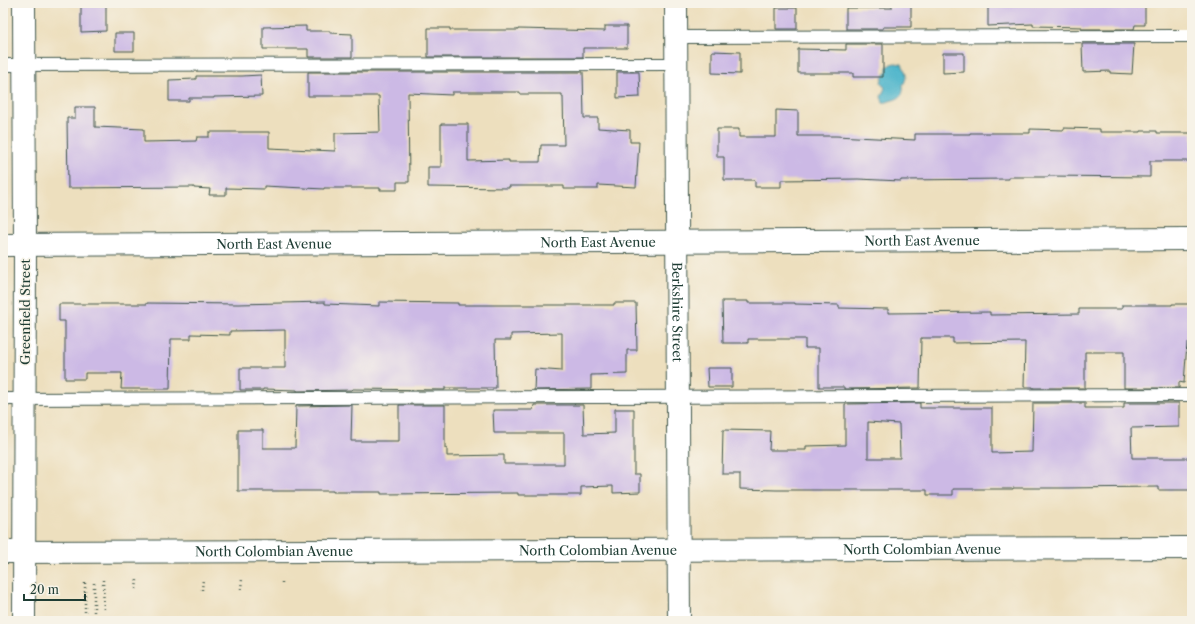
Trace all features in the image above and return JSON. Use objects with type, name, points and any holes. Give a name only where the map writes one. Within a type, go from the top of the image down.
[{"type":"street","name":"Greenfield Street","points":[[24,3],[13,65],[25,245],[24,621]]},
{"type":"street","name":"Berkshire Street","points":[[676,3],[679,621]]},
{"type":"street","name":"North East Avenue","points":[[3,245],[1192,239]]},
{"type":"street","name":"North Colombian Avenue","points":[[3,552],[1192,548]]},
{"type":"lane","points":[[676,37],[1192,36]]},
{"type":"lane","points":[[13,65],[676,64]]},
{"type":"lane","points":[[3,399],[1192,395]]},
{"type":"path","points":[[241,590],[242,579]]},
{"type":"path","points":[[85,580],[85,612]]},
{"type":"path","points":[[94,580],[94,612]]},
{"type":"path","points":[[103,580],[104,612]]},
{"type":"path","points":[[136,589],[137,580]]},
{"type":"path","points":[[202,590],[203,580]]},
{"type":"water","points":[[895,63],[902,64],[905,72],[906,77],[903,85],[903,91],[900,97],[883,102],[881,97],[885,88],[881,82],[883,76],[887,72],[887,67]]},
{"type":"building","points":[[81,3],[106,3],[106,31],[81,32]]},
{"type":"building","points":[[911,3],[911,27],[846,29],[846,8],[892,8],[892,4]]},
{"type":"building","points":[[1077,3],[1145,4],[1145,25],[1135,25],[1134,29],[1082,29],[1082,27],[1033,26],[1033,24],[988,26],[988,6],[1077,5]]},
{"type":"building","points":[[776,8],[797,8],[797,29],[776,29]]},
{"type":"building","points":[[306,26],[306,31],[330,31],[330,33],[352,34],[352,57],[308,57],[308,49],[263,49],[263,27]]},
{"type":"building","points":[[605,26],[627,26],[627,48],[583,48],[583,57],[428,57],[428,28],[450,28],[450,30],[518,29],[605,31]]},
{"type":"building","points":[[115,33],[134,33],[134,51],[115,51]]},
{"type":"building","points":[[846,44],[883,44],[883,77],[853,77],[853,73],[798,73],[798,49],[846,50]]},
{"type":"building","points":[[1082,44],[1134,44],[1132,74],[1110,73],[1110,71],[1083,72]]},
{"type":"building","points":[[712,51],[740,52],[740,74],[712,73]]},
{"type":"building","points":[[943,53],[964,53],[964,72],[943,73]]},
{"type":"building","points":[[308,72],[583,72],[584,118],[598,118],[598,128],[630,130],[630,142],[639,142],[636,187],[598,185],[598,189],[564,189],[564,186],[509,186],[509,188],[428,187],[428,167],[441,167],[441,124],[468,124],[468,161],[509,160],[509,162],[540,162],[541,145],[564,145],[562,94],[520,94],[520,92],[452,92],[452,95],[408,93],[409,182],[397,182],[397,190],[380,190],[380,188],[324,189],[264,186],[264,189],[226,188],[226,195],[209,195],[210,189],[194,187],[68,188],[67,118],[75,118],[75,107],[95,107],[95,127],[144,129],[144,142],[196,141],[197,137],[209,137],[209,132],[269,132],[269,148],[335,151],[335,133],[380,132],[379,96],[308,96]]},
{"type":"building","points":[[617,72],[639,72],[640,97],[617,98]]},
{"type":"building","points":[[261,75],[262,96],[189,98],[189,101],[169,101],[169,80],[196,79],[196,76]]},
{"type":"building","points":[[776,110],[798,111],[798,136],[836,136],[915,140],[915,134],[1030,133],[1030,129],[1064,130],[1064,128],[1100,129],[1100,132],[1157,131],[1157,133],[1192,133],[1192,161],[1150,161],[1150,177],[1048,176],[1009,177],[1009,179],[901,181],[858,179],[781,180],[781,187],[755,187],[755,180],[724,180],[724,157],[717,157],[717,129],[739,129],[739,137],[776,137]]},
{"type":"building","points":[[722,301],[839,305],[839,308],[888,309],[888,313],[990,312],[990,315],[1079,314],[1079,309],[1122,309],[1122,305],[1192,304],[1192,343],[1187,343],[1184,383],[1179,382],[1179,388],[1124,388],[1124,352],[1085,352],[1085,388],[1024,387],[1025,342],[953,343],[953,338],[921,338],[920,388],[844,389],[844,387],[819,387],[819,348],[805,348],[805,339],[748,339],[748,343],[723,343]]},
{"type":"building","points":[[325,302],[325,304],[379,306],[379,302],[458,303],[458,305],[614,305],[614,303],[636,303],[637,350],[627,350],[627,374],[591,375],[591,389],[534,390],[535,369],[562,371],[562,333],[511,334],[511,340],[495,340],[496,388],[445,388],[445,390],[240,390],[240,368],[285,368],[285,330],[230,331],[230,335],[191,334],[191,339],[171,339],[170,389],[121,389],[122,373],[85,373],[85,379],[65,379],[65,321],[59,321],[59,304],[238,304]]},
{"type":"building","points":[[707,368],[732,368],[732,387],[708,387]]},
{"type":"building","points":[[920,403],[920,408],[992,408],[992,453],[1032,452],[1033,403],[1085,403],[1085,408],[1124,408],[1124,403],[1179,403],[1179,427],[1131,428],[1132,458],[1192,458],[1192,490],[1158,490],[1158,487],[953,489],[953,495],[927,495],[927,490],[740,489],[740,474],[722,474],[723,430],[770,431],[769,450],[806,450],[806,446],[845,445],[845,404]],"holes":[[[868,422],[899,424],[900,458],[868,458]]]},
{"type":"building","points":[[352,405],[351,441],[399,441],[399,405],[445,405],[445,448],[447,448],[447,456],[504,455],[504,464],[564,464],[564,433],[494,433],[493,410],[533,410],[534,405],[583,405],[584,434],[615,433],[615,409],[634,409],[634,474],[640,474],[640,492],[613,493],[613,486],[581,487],[581,495],[518,495],[518,493],[381,494],[381,492],[238,491],[238,430],[263,430],[263,448],[295,448],[296,406]]}]
